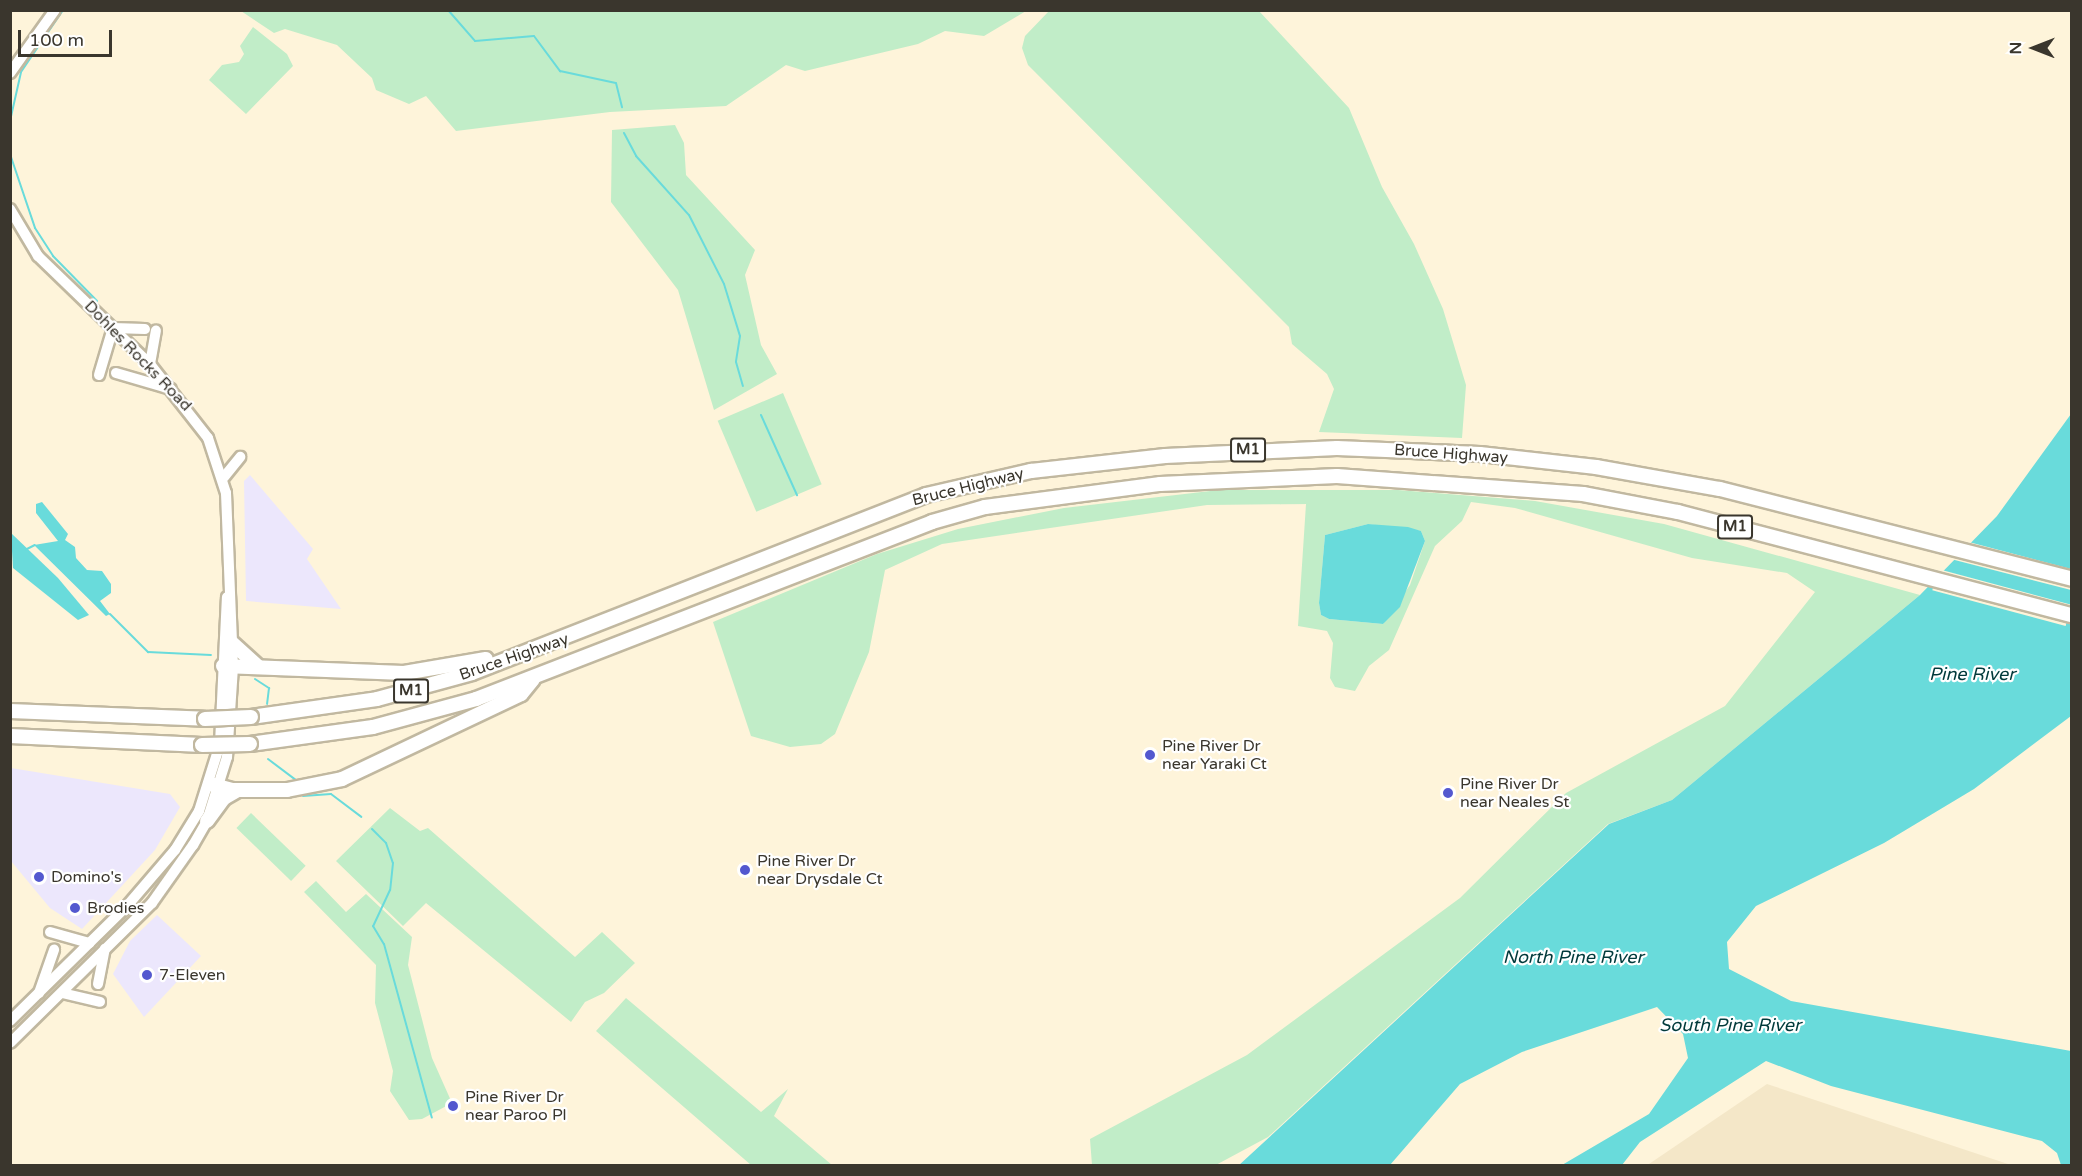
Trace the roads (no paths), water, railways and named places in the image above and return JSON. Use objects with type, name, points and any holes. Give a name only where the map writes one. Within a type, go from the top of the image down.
[{"type":"highway","name":"Bruce Highway","points":[[10,711],[206,719],[322,710],[418,689],[566,639],[870,514],[947,489],[1084,463],[1243,450],[1434,451],[1596,467],[1719,489],[2072,579]]},
{"type":"highway","name":"Bruce Highway","points":[[10,736],[202,745],[250,744],[393,722],[534,678],[932,522],[997,506],[1160,484],[1337,476],[1536,487],[1667,510],[2072,615]]},
{"type":"highway","points":[[228,666],[326,673],[429,671],[566,639]]},
{"type":"highway","points":[[232,643],[260,667]]},
{"type":"highway","points":[[214,785],[238,790],[296,789],[352,775],[521,694],[534,678]]},
{"type":"highway","points":[[207,821],[224,798],[238,790]]},
{"type":"main road","points":[[10,73],[56,10]]},
{"type":"main road","name":"Dohles Rocks Road","points":[[10,209],[38,256],[150,364],[204,429],[224,477],[231,732],[214,785],[207,821],[156,898],[10,1043]]},
{"type":"main road","points":[[99,375],[112,328],[151,330],[150,364]]},
{"type":"main road","points":[[116,373],[171,389]]},
{"type":"main road","points":[[224,477],[240,457]]},
{"type":"main road","name":"Dohles Rocks Road","points":[[228,594],[232,643],[228,666]]},
{"type":"main road","name":"Dohles Rocks Road","points":[[10,1022],[89,943],[175,850],[214,785]]},
{"type":"main road","points":[[50,932],[89,943]]},
{"type":"main road","points":[[98,984],[105,949]]},
{"type":"main road","points":[[39,993],[54,950]]},
{"type":"main road","points":[[62,993],[100,1002]]},
{"type":"water","points":[[2071,414],[2071,716],[1974,789],[1884,843],[1756,906],[1727,942],[1729,969],[1791,1001],[2071,1051],[2071,1165],[2061,1165],[2057,1153],[2042,1141],[1831,1086],[1766,1061],[1640,1142],[1622,1165],[1562,1165],[1649,1114],[1688,1058],[1683,1034],[1657,1007],[1522,1052],[1460,1084],[1390,1165],[1238,1166],[1609,824],[1672,800],[1920,595],[1997,516]]},
{"type":"water","points":[[42,502],[68,534],[65,540],[75,547],[76,558],[87,570],[102,571],[111,584],[111,593],[100,601],[110,614],[106,616],[34,545],[58,541],[36,513],[36,504]]},
{"type":"water","points":[[1368,524],[1408,527],[1421,531],[1425,541],[1400,607],[1383,624],[1329,619],[1321,615],[1319,603],[1325,535]]},
{"type":"water","points":[[11,533],[58,578],[89,615],[78,620],[13,568]]},
{"type":"waterway","points":[[10,121],[21,72],[63,10]]},
{"type":"waterway","points":[[448,10],[475,41],[534,36],[560,71],[616,83],[622,107]]},
{"type":"waterway","points":[[624,133],[636,156],[689,215],[724,284],[740,336],[736,362],[743,386]]},
{"type":"waterway","points":[[10,154],[35,228],[53,256],[97,301]]},
{"type":"waterway","points":[[761,415],[797,495]]},
{"type":"waterway","points":[[25,550],[35,545]]},
{"type":"waterway","points":[[110,614],[148,652],[211,655]]},
{"type":"waterway","points":[[255,679],[269,688],[267,704]]},
{"type":"waterway","points":[[268,759],[298,782]]},
{"type":"waterway","points":[[303,796],[331,794],[361,817]]},
{"type":"waterway","points":[[372,829],[386,843],[393,863],[390,890],[373,926],[384,944],[432,1118]]},
{"type":"place","name":"Pine River Dr near Yaraki Ct","points":[[1150,755]]},
{"type":"place","name":"Pine River Dr near Neales St","points":[[1448,793]]},
{"type":"place","name":"Pine River Dr near Drysdale Ct","points":[[745,870]]},
{"type":"place","name":"Domino's","points":[[39,877]]},
{"type":"place","name":"Brodies","points":[[75,908]]},
{"type":"place","name":"7-Eleven","points":[[147,975]]},
{"type":"place","name":"Pine River Dr near Paroo Pl","points":[[453,1106]]},
{"type":"water label","name":"Pine River","points":[[1972,674]]},
{"type":"water label","name":"North Pine River","points":[[1573,957]]},
{"type":"water label","name":"South Pine River","points":[[1730,1025]]}]
